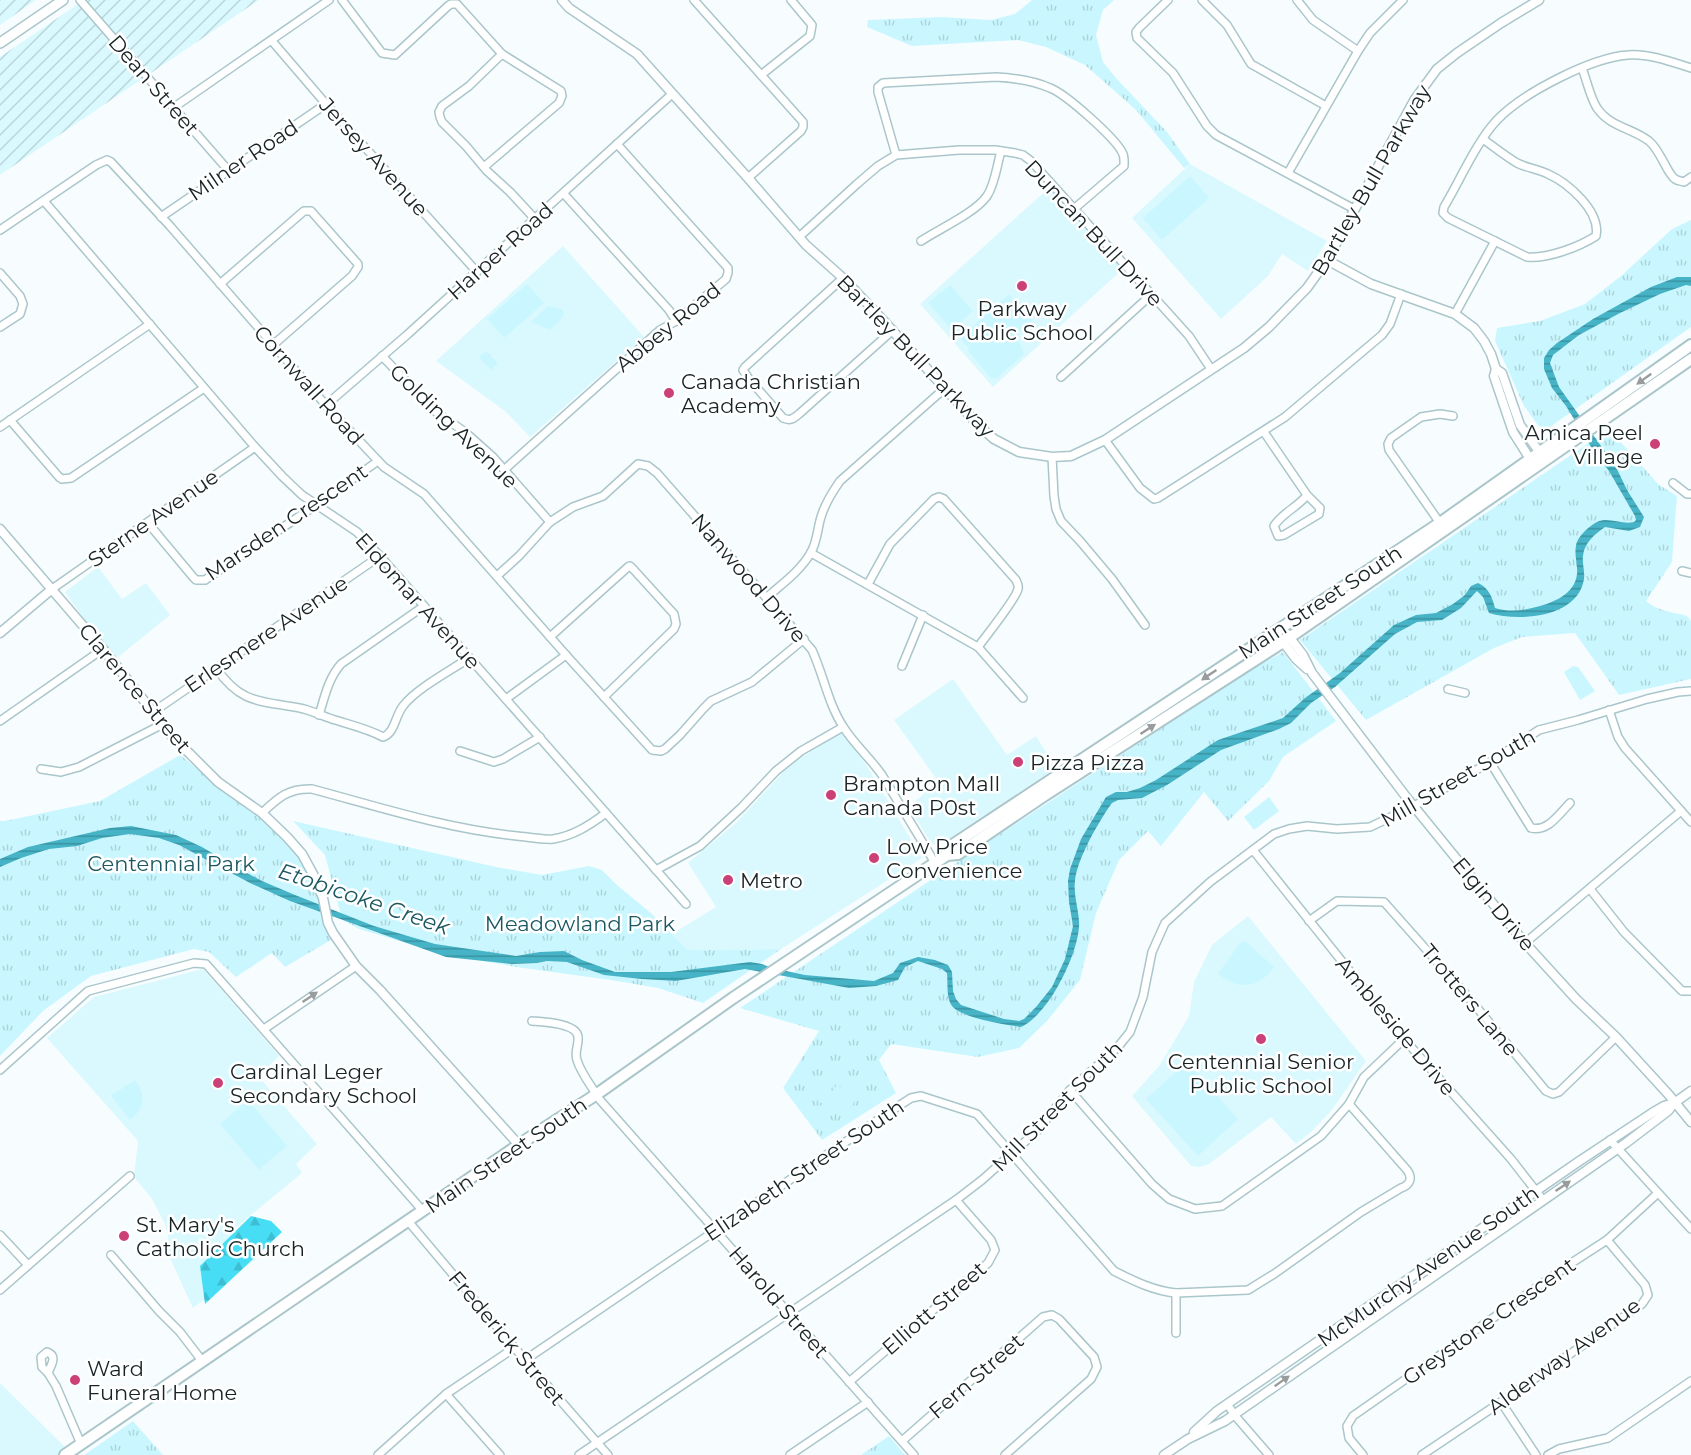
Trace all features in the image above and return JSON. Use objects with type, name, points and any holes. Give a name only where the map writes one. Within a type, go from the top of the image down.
[{"type":"main road","points":[[0,43],[63,0]]},
{"type":"main road","name":"Main Street South","points":[[946,855],[958,854],[1045,795],[1286,640],[1442,526],[1598,417],[1691,345]]},
{"type":"main road","name":"Main Street South","points":[[1598,417],[1691,359]]},
{"type":"main road","name":"Main Street South","points":[[65,1455],[597,1094],[733,998],[935,863],[946,855],[954,844],[1278,629],[1442,526]]},
{"type":"street","name":"Dean Street","points":[[80,0],[228,170]]},
{"type":"street","points":[[173,108],[329,0]]},
{"type":"street","points":[[342,0],[382,53],[395,56],[451,4],[457,4],[502,54],[561,91],[562,96],[559,103],[484,168]]},
{"type":"street","name":"Bartley Bull Parkway","points":[[562,0],[570,8],[637,54],[800,237],[893,330],[978,425],[994,439],[1018,452],[1052,457],[1071,456],[1105,440],[1244,348],[1269,327],[1307,288],[1327,260],[1415,99],[1437,69],[1501,23],[1539,0]]},
{"type":"street","points":[[694,0],[802,122],[801,131],[748,178]]},
{"type":"street","points":[[761,75],[810,36],[812,25],[791,0]]},
{"type":"street","points":[[1168,0],[1139,28],[1136,32],[1138,40],[1173,73],[1207,126],[1216,135],[1354,209]]},
{"type":"street","points":[[1202,0],[1227,25],[1251,64],[1326,106]]},
{"type":"street","points":[[1297,0],[1313,20],[1358,51]]},
{"type":"street","points":[[1288,173],[1358,51],[1370,33],[1398,1]]},
{"type":"street","name":"Jersey Avenue","points":[[272,41],[477,272]]},
{"type":"street","points":[[502,54],[470,86],[442,106],[439,112],[442,122],[535,219]]},
{"type":"street","points":[[1483,139],[1519,164],[1548,174],[1574,191],[1587,206],[1597,223],[1596,236],[1554,255],[1539,258],[1527,257],[1448,218],[1443,213],[1444,207],[1483,139],[1496,121],[1543,87],[1598,62],[1629,55],[1659,59],[1691,68]]},
{"type":"street","points":[[1582,68],[1597,107],[1603,115],[1612,123],[1637,133],[1649,141],[1659,151],[1676,180],[1684,182],[1691,177]]},
{"type":"street","points":[[896,155],[878,92],[878,87],[883,83],[996,77],[1034,81],[1071,100],[1113,140],[1125,159],[1124,166],[1075,208]]},
{"type":"street","name":"Harper Road","points":[[326,405],[564,194],[672,94]]},
{"type":"street","name":"Milner Road","points":[[161,217],[326,104]]},
{"type":"street","name":"Abbey Road","points":[[505,470],[660,330],[676,321],[726,279],[728,268],[617,144]]},
{"type":"street","name":"Duncan Bull Drive","points":[[800,237],[878,166],[896,155],[959,150],[1001,151],[1023,155],[1031,160],[1189,336],[1211,369]]},
{"type":"street","points":[[921,241],[975,208],[983,200],[991,188],[1001,151]]},
{"type":"street","name":"Cornwall Road","points":[[0,230],[96,165],[107,160],[111,162],[326,405],[384,467],[424,494],[652,750],[661,751],[680,735],[711,701],[752,682],[804,639]]},
{"type":"street","points":[[564,194],[669,310],[676,321]]},
{"type":"street","name":"Eldomar Avenue","points":[[45,201],[255,447],[288,482],[316,506],[357,532],[380,556],[686,904]]},
{"type":"street","points":[[220,284],[304,211],[311,211],[335,237],[358,264],[356,270],[273,345]]},
{"type":"street","points":[[1455,314],[1495,241]]},
{"type":"street","points":[[1327,260],[1371,284],[1455,314],[1474,328],[1491,354],[1496,369],[1502,373],[1520,425],[1538,459]]},
{"type":"street","points":[[0,273],[20,296],[23,304],[20,314],[0,327]]},
{"type":"street","points":[[843,278],[743,370],[783,418],[792,419],[799,414],[893,330]]},
{"type":"street","points":[[1061,377],[1152,294]]},
{"type":"street","points":[[1105,440],[1140,488],[1154,499],[1180,485],[1285,417],[1382,334],[1390,324],[1401,294]]},
{"type":"street","points":[[0,427],[150,324]]},
{"type":"street","name":"Golding Avenue","points":[[382,356],[436,412],[465,432],[505,470],[550,522]]},
{"type":"street","points":[[10,420],[59,477],[66,479],[204,388]]},
{"type":"street","points":[[767,597],[800,568],[811,553],[821,515],[830,495],[840,481],[944,389]]},
{"type":"street","points":[[1442,526],[1389,450],[1388,444],[1391,438],[1421,417],[1440,414],[1453,416]]},
{"type":"street","points":[[1264,432],[1307,495],[1320,508],[1319,514],[1284,536],[1278,536],[1274,525],[1278,519],[1307,495]]},
{"type":"street","name":"Sterne Avenue","points":[[52,589],[255,447]]},
{"type":"street","points":[[1052,457],[1056,509],[1061,521],[1112,579],[1145,626]]},
{"type":"street","name":"Marsden Crescent","points":[[148,523],[193,578],[206,580],[378,461]]},
{"type":"street","name":"Nanwood Drive","points":[[497,576],[550,522],[573,507],[603,496],[638,464],[643,464],[657,473],[812,650],[825,681],[829,699],[843,726],[882,775],[935,863]]},
{"type":"street","points":[[1673,483],[1687,494],[1691,494]]},
{"type":"street","points":[[867,584],[890,544],[934,499],[939,497],[944,499],[1018,585],[1013,598],[978,647]]},
{"type":"street","name":"Clarence Street","points":[[0,529],[183,749],[218,782],[262,813],[302,854],[314,876],[328,922],[339,945],[519,1145]]},
{"type":"street","points":[[811,553],[978,647],[1023,698]]},
{"type":"street","name":"Erlesmere Avenue","points":[[153,712],[380,556]]},
{"type":"street","points":[[550,637],[630,566],[666,605],[674,614],[676,624],[674,629],[604,697]]},
{"type":"street","points":[[1682,571],[1691,573]]},
{"type":"street","points":[[0,633],[52,589]]},
{"type":"street","points":[[319,715],[329,682],[341,664],[424,606]]},
{"type":"street","points":[[902,666],[923,615]]},
{"type":"street","name":"Elgin Drive","points":[[1278,629],[1296,659],[1312,673],[1414,806],[1525,943],[1576,999],[1616,1036],[1691,1122]]},
{"type":"street","points":[[0,721],[102,649]]},
{"type":"street","points":[[506,699],[566,655]]},
{"type":"street","points":[[216,668],[238,693],[248,698],[269,704],[305,709],[383,737],[392,731],[396,716],[411,697],[469,658]]},
{"type":"street","points":[[1448,689],[1465,693]]},
{"type":"street","name":"Mill Street South","points":[[579,1455],[956,1200],[1037,1131],[1070,1090],[1117,1048],[1130,1032],[1143,997],[1152,952],[1165,923],[1210,882],[1274,834],[1307,826],[1336,829],[1370,827],[1414,806],[1490,762],[1539,730],[1647,699],[1691,691]]},
{"type":"street","points":[[1609,710],[1617,737],[1625,748],[1691,822]]},
{"type":"street","points":[[41,769],[61,772],[79,767],[161,725]]},
{"type":"street","points":[[656,870],[700,846],[776,771],[801,751],[843,726]]},
{"type":"street","points":[[460,751],[494,762],[540,737]]},
{"type":"street","points":[[1490,762],[1531,828],[1538,830],[1546,827],[1570,803]]},
{"type":"street","points":[[262,813],[282,796],[292,791],[312,789],[464,828],[497,834],[552,839],[574,833],[606,813]]},
{"type":"street","points":[[1525,943],[1681,811]]},
{"type":"street","name":"Ambleside Drive","points":[[1253,850],[1404,1039],[1543,1200]]},
{"type":"street","points":[[1590,888],[1623,932],[1682,991],[1691,991]]},
{"type":"street","name":"Trotters Lane","points":[[1309,921],[1337,901],[1384,902],[1464,992],[1546,1091],[1553,1094],[1559,1092],[1616,1036]]},
{"type":"street","points":[[0,1070],[88,991],[194,963],[206,964],[423,1211]]},
{"type":"street","points":[[264,1029],[356,966]]},
{"type":"street","name":"Harold Street","points":[[532,1021],[555,1023],[576,1031],[578,1036],[576,1058],[602,1102],[914,1455]]},
{"type":"street","points":[[1070,1090],[1152,1184],[1168,1199],[1195,1209],[1222,1206],[1321,1136],[1349,1104],[1364,1077],[1404,1039]]},
{"type":"street","name":"McMurchy Avenue South","points":[[1188,1439],[1227,1404],[1610,1140],[1691,1091]]},
{"type":"street","name":"Elizabeth Street South","points":[[525,1360],[911,1098],[921,1096],[977,1114],[1114,1271],[1140,1284],[1164,1292],[1248,1290],[1361,1212],[1407,1186],[1411,1179],[1411,1175],[1349,1104]]},
{"type":"street","name":"McMurchy Avenue South","points":[[1164,1455],[1234,1414],[1618,1148],[1668,1111],[1674,1102]]},
{"type":"street","points":[[1610,1140],[1691,1229]]},
{"type":"street","points":[[0,1290],[130,1176]]},
{"type":"street","name":"Greystone Crescent","points":[[1363,1455],[1349,1438],[1347,1426],[1353,1416],[1563,1268],[1607,1240],[1658,1193]]},
{"type":"street","name":"Elliott Street","points":[[849,1382],[988,1263],[995,1250],[991,1240],[956,1200]]},
{"type":"street","name":"Frederick Street","points":[[408,1221],[514,1348],[608,1455]]},
{"type":"street","points":[[0,1235],[28,1265]]},
{"type":"street","name":"Alderway Avenue","points":[[1422,1455],[1642,1304],[1648,1295],[1645,1285],[1607,1240]]},
{"type":"street","points":[[111,1255],[180,1332],[203,1362]]},
{"type":"street","points":[[1176,1293],[1176,1333]]},
{"type":"street","name":"Fern Street","points":[[902,1441],[1042,1317],[1052,1315],[1059,1319],[1094,1357],[1097,1367],[1091,1379],[1005,1455]]},
{"type":"street","points":[[378,1455],[447,1394],[514,1348]]},
{"type":"street","points":[[48,1373],[81,1444]]},
{"type":"street","points":[[1548,1455],[1559,1449],[1608,1438],[1691,1381]]},
{"type":"street","points":[[447,1394],[500,1455]]},
{"type":"street","points":[[790,1455],[868,1402]]},
{"type":"street","points":[[1501,1402],[1536,1455]]},
{"type":"street","points":[[1227,1404],[1269,1455]]},
{"type":"shaded area","points":[[0,0],[36,0],[0,25]]},
{"type":"shaded area","points":[[84,0],[259,0],[0,175],[0,57]]},
{"type":"shaded area","points":[[1190,164],[1327,241],[1308,271],[1282,254],[1268,276],[1221,319],[1132,218]]},
{"type":"shaded area","name":"Parkway Public School","points":[[1050,187],[1123,269],[993,387],[920,304]]},
{"type":"shaded area","points":[[563,246],[644,337],[530,437],[505,411],[436,361]]},
{"type":"shaded area","points":[[1677,277],[1691,277],[1691,286],[1686,285],[1660,294],[1579,335],[1553,355],[1550,363],[1559,387],[1616,467],[1644,517],[1640,527],[1629,531],[1605,527],[1594,536],[1584,551],[1584,579],[1579,592],[1571,602],[1559,609],[1531,616],[1501,616],[1489,613],[1483,597],[1477,591],[1461,608],[1442,620],[1417,622],[1395,634],[1335,687],[1311,703],[1291,723],[1221,750],[1167,785],[1142,798],[1118,800],[1112,803],[1089,840],[1077,872],[1075,887],[1079,927],[1067,968],[1042,1010],[1021,1027],[985,1020],[957,1010],[949,999],[947,973],[918,961],[905,967],[898,980],[876,986],[849,988],[745,969],[676,981],[604,975],[567,962],[512,964],[446,957],[290,901],[250,883],[179,845],[159,838],[130,834],[102,838],[77,846],[49,849],[0,867],[0,859],[28,847],[110,828],[131,826],[176,835],[262,881],[295,895],[374,926],[435,944],[516,956],[564,951],[615,972],[671,972],[750,962],[805,975],[874,981],[893,973],[900,963],[918,957],[948,965],[952,972],[953,991],[961,1005],[1004,1019],[1019,1021],[1036,1007],[1052,987],[1065,959],[1073,926],[1069,902],[1070,869],[1081,839],[1106,797],[1116,792],[1127,792],[1140,788],[1156,780],[1218,740],[1283,718],[1305,698],[1340,673],[1394,625],[1416,615],[1436,613],[1465,595],[1471,586],[1478,583],[1485,587],[1495,608],[1500,609],[1526,609],[1556,600],[1568,592],[1575,581],[1576,546],[1584,532],[1601,520],[1629,523],[1636,520],[1609,471],[1552,388],[1544,369],[1544,358],[1557,343],[1593,319],[1651,287]]},
{"type":"shaded area","points":[[98,567],[122,599],[146,583],[170,615],[117,658],[65,592]]},
{"type":"shaded area","points":[[953,679],[1007,755],[1036,736],[1056,768],[938,846],[931,843],[909,807],[938,781],[894,720]]},
{"type":"shaded area","points":[[842,731],[870,771],[922,858],[781,949],[688,950],[672,934],[716,907],[688,863],[736,823],[790,765]]},
{"type":"shaded area","name":"Centennial Senior Public School","points":[[1248,916],[1366,1061],[1331,1111],[1296,1144],[1271,1117],[1209,1164],[1200,1167],[1191,1166],[1132,1096],[1160,1065],[1189,1016],[1194,982],[1212,945]]},
{"type":"shaded area","points":[[203,969],[279,1056],[258,1076],[317,1144],[296,1164],[302,1173],[235,1228],[257,1258],[193,1308],[169,1256],[165,1224],[152,1199],[134,1177],[138,1141],[47,1038],[94,997]]},
{"type":"shaded area","points":[[0,1383],[70,1452],[65,1455],[0,1455]]},
{"type":"green space","points":[[1032,0],[1114,0],[1103,10],[1096,35],[1103,62],[1167,132],[1190,164],[1184,168],[1136,110],[1085,65],[1046,47],[1018,40],[912,46],[867,27],[868,20],[941,17],[991,20],[1015,14]]},
{"type":"green space","points":[[1190,176],[1209,198],[1162,240],[1143,218]]},
{"type":"green space","points":[[1691,220],[1691,327],[1543,432],[1524,406],[1495,341],[1497,328],[1540,321],[1585,304],[1621,276],[1672,229]]},
{"type":"green space","points":[[527,284],[544,303],[504,338],[487,319]]},
{"type":"green space","points":[[950,285],[973,311],[952,330],[928,303]]},
{"type":"green space","points":[[1009,294],[1033,320],[1015,336],[1024,354],[997,378],[991,378],[960,338]]},
{"type":"green space","points":[[548,306],[562,309],[564,314],[550,330],[531,322]]},
{"type":"green space","points":[[486,351],[498,363],[491,370],[479,358]]},
{"type":"green space","points":[[1609,429],[1658,484],[1677,496],[1672,562],[1646,601],[1660,609],[1687,616],[1691,621],[1691,679],[1619,695],[1575,633],[1522,637],[1494,648],[1366,720],[1300,640]]},
{"type":"green space","points":[[1283,652],[1336,721],[1283,757],[1269,781],[1228,821],[1204,792],[1161,846],[1148,831],[1119,860],[1096,913],[1080,980],[1047,1021],[1019,1048],[978,1057],[891,1044],[879,1060],[896,1093],[822,1140],[783,1088],[819,1031],[740,1008],[971,853],[1254,668]]},
{"type":"green space","points":[[1573,666],[1578,667],[1595,691],[1580,700],[1564,672]]},
{"type":"green space","name":"Centennial Park","points":[[180,755],[265,822],[304,861],[317,887],[331,940],[285,967],[272,953],[236,977],[209,952],[194,949],[91,976],[43,1011],[0,1056],[0,821],[100,801]]},
{"type":"green space","points":[[1269,797],[1279,811],[1254,830],[1244,817]]},
{"type":"green space","name":"Meadowland Park","points":[[293,821],[496,867],[542,875],[589,866],[602,870],[652,914],[688,950],[781,949],[703,1003],[658,988],[443,954],[359,929],[342,919],[325,855]]},
{"type":"green space","points":[[1245,941],[1274,967],[1255,983],[1241,985],[1218,974],[1240,943]]},
{"type":"green space","points":[[1187,1062],[1238,1119],[1198,1156],[1146,1099]]},
{"type":"green space","points":[[135,1080],[141,1091],[142,1101],[139,1111],[130,1120],[112,1095]]},
{"type":"green space","points":[[824,1081],[833,1084],[826,1105],[817,1101]]},
{"type":"green space","points":[[836,1085],[845,1089],[838,1109],[829,1106]]},
{"type":"green space","points":[[848,1090],[857,1093],[850,1113],[841,1110]]},
{"type":"green space","points":[[248,1100],[287,1146],[259,1170],[220,1124]]},
{"type":"green space","points":[[251,1216],[271,1221],[282,1232],[205,1304],[200,1266]]},
{"type":"green space","points":[[133,1421],[163,1455],[84,1455]]},
{"type":"green space","points":[[889,1436],[905,1455],[861,1455]]},
{"type":"place","name":"Parkway Public School","points":[[1022,286]]},
{"type":"place","name":"Canada Christian Academy","points":[[669,393]]},
{"type":"place","name":"Amica Peel Village","points":[[1655,444]]},
{"type":"place","name":"Pizza Pizza","points":[[1018,762]]},
{"type":"place","name":"Brampton Mall Canada P0st","points":[[831,795]]},
{"type":"place","name":"Low Price Convenience","points":[[874,858]]},
{"type":"place","name":"Metro","points":[[728,880]]},
{"type":"place","name":"Centennial Senior Public School","points":[[1261,1039]]},
{"type":"place","name":"Cardinal Leger Secondary School","points":[[218,1083]]},
{"type":"place","name":"St. Mary's Catholic Church","points":[[124,1236]]},
{"type":"place","name":"Ward Funeral Home","points":[[75,1380]]},
{"type":"water label","name":"Etobicoke Creek","points":[[364,899]]}]
